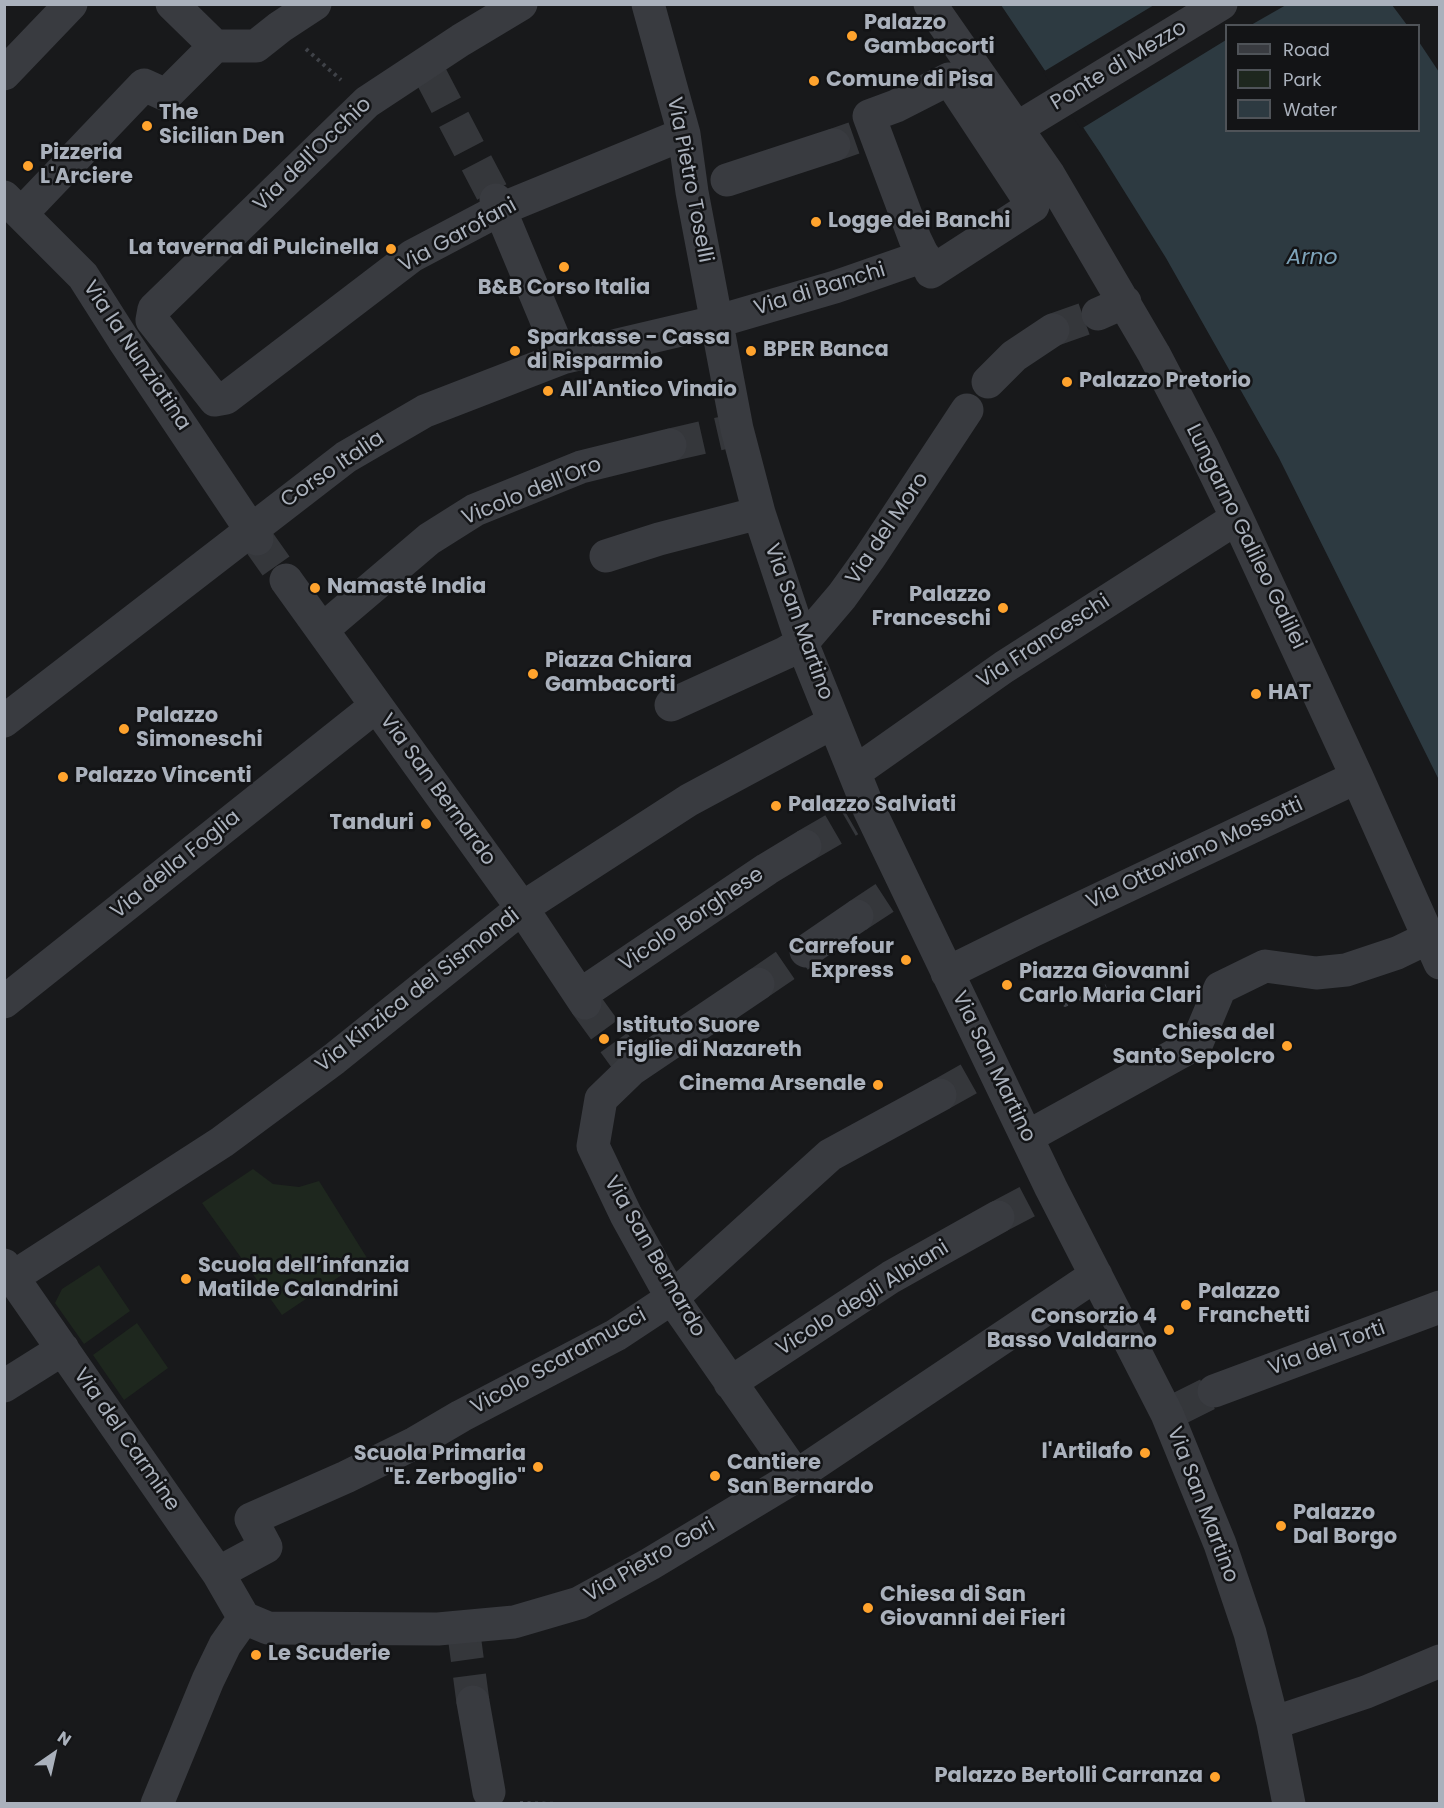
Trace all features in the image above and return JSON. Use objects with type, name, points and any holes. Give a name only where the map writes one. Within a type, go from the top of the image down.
[{"type":"street","points":[[4,74],[71,4]]},
{"type":"street","points":[[172,4],[214,46],[256,46],[315,4]]},
{"type":"street","name":"Via dell'Occhio","points":[[226,398],[215,400],[152,320],[154,309],[367,102],[428,70],[521,4]]},
{"type":"street","name":"Via Pietro Toselli","points":[[648,4],[684,134],[711,186],[716,322]]},
{"type":"street","name":"Lungarno Galileo Galilei","points":[[930,4],[1031,120],[1049,175],[1111,308],[1203,448],[1238,518],[1358,777],[1434,951]]},
{"type":"street","name":"Ponte di Mezzo","points":[[1031,120],[1221,4]]},
{"type":"street","points":[[13,205],[144,85],[166,95],[214,46]]},
{"type":"street","points":[[711,186],[854,137],[869,116],[896,106],[949,80],[1033,206],[931,272],[915,239],[854,137]]},
{"type":"street","name":"Via Garofani","points":[[226,398],[412,256],[499,204],[684,134]]},
{"type":"street","points":[[499,204],[562,358]]},
{"type":"street","name":"Via la Nunziatina","points":[[13,205],[84,276],[123,339],[254,534]]},
{"type":"street","name":"Via di Banchi","points":[[716,322],[835,287],[924,256]]},
{"type":"street","name":"Corso Italia","points":[[4,721],[254,534],[346,457],[425,411],[562,358],[716,322]]},
{"type":"street","name":"Via San Martino","points":[[716,322],[732,431],[802,642],[855,772],[860,815],[897,890],[947,973],[986,1070],[1027,1137],[1045,1192],[1096,1275],[1173,1412],[1250,1633],[1273,1723],[1289,1803]]},
{"type":"street","points":[[988,382],[1014,356],[1053,330]]},
{"type":"street","name":"Via del Moro","points":[[671,705],[785,653],[802,642],[842,596],[863,567],[967,410]]},
{"type":"street","name":"Vicolo dell'Oro","points":[[322,630],[429,539],[475,510],[581,467],[670,445]]},
{"type":"street","points":[[606,556],[659,539],[759,513]]},
{"type":"street","name":"Via Franceschi","points":[[855,772],[1004,667],[1238,518]]},
{"type":"street","name":"Via San Bernardo","points":[[286,580],[522,908],[583,999]]},
{"type":"street","name":"Via della Foglia","points":[[4,1002],[376,706]]},
{"type":"street","name":"Via Kinzica dei Sismondi","points":[[9,1271],[222,1142],[334,1059],[522,908],[689,800],[834,722]]},
{"type":"street","name":"Via Ottaviano Mossotti","points":[[947,973],[1358,777]]},
{"type":"street","name":"Vicolo Borghese","points":[[583,999],[767,869],[805,846]]},
{"type":"street","points":[[806,951],[857,916]]},
{"type":"street","points":[[1027,1137],[1197,1043],[1220,988],[1265,966],[1316,974],[1346,970],[1397,953],[1434,951]]},
{"type":"street","name":"Via San Bernardo","points":[[758,984],[630,1065],[601,1100],[593,1146],[626,1215],[672,1298],[796,1476]]},
{"type":"street","name":"Vicolo Scaramucci","points":[[219,1573],[266,1546],[251,1519],[346,1477],[415,1443],[461,1416],[616,1335],[672,1298],[830,1155],[940,1095]]},
{"type":"street","name":"Vicolo degli Albiani","points":[[730,1383],[891,1277],[998,1217]]},
{"type":"street","name":"Via del Carmine","points":[[9,1271],[219,1573],[244,1618]]},
{"type":"street","name":"Via Pietro Gori","points":[[244,1618],[267,1628],[438,1629],[514,1622],[579,1603],[650,1564],[796,1476],[1096,1275]]},
{"type":"street","name":"Via del Torti","points":[[1214,1391],[1440,1307]]},
{"type":"street","points":[[4,1386],[63,1349]]},
{"type":"street","points":[[157,1803],[208,1680],[225,1645],[244,1618]]},
{"type":"street","points":[[1273,1723],[1366,1692],[1440,1661]]},
{"type":"street","points":[[473,1702],[489,1792]]},
{"type":"path","points":[[280,27],[367,102]]},
{"type":"path","points":[[1060,999],[1065,1005],[1106,986]]},
{"type":"green space","points":[[253,1169],[273,1184],[299,1187],[319,1181],[367,1258],[282,1315],[202,1203]]},
{"type":"green space","points":[[99,1265],[130,1311],[84,1344],[55,1303],[62,1289]]},
{"type":"green space","points":[[137,1323],[168,1368],[124,1400],[93,1355]]},
{"type":"water","name":"Arno","points":[[1001,5],[1392,5],[1406,24],[1225,24],[1225,132],[1420,132],[1420,44],[1439,72],[1439,780],[1279,458],[1166,258],[1101,154]]},
{"type":"pier","points":[[1154,5],[1286,5],[1253,24],[1225,24],[1225,41],[1081,129],[1043,72]]},
{"type":"tunnel","points":[[431,76],[496,200]]},
{"type":"tunnel","points":[[834,145],[854,138]]},
{"type":"tunnel","points":[[1053,330],[1098,314]]},
{"type":"tunnel","points":[[670,445],[727,432]]},
{"type":"tunnel","points":[[257,539],[286,580]]},
{"type":"tunnel","points":[[805,846],[850,820]]},
{"type":"tunnel","points":[[857,916],[889,895]]},
{"type":"tunnel","points":[[758,984],[806,951]]},
{"type":"tunnel","points":[[585,1003],[628,1062]]},
{"type":"tunnel","points":[[940,1095],[979,1073]]},
{"type":"tunnel","points":[[998,1217],[1038,1196]]},
{"type":"tunnel","points":[[1178,1409],[1214,1391]]},
{"type":"tunnel","points":[[463,1627],[473,1702]]},
{"type":"place","name":"Palazzo Gambacorti","points":[[852,36]]},
{"type":"place","name":"Comune di Pisa","points":[[814,81]]},
{"type":"place","name":"The Sicilian Den","points":[[147,126]]},
{"type":"place","name":"Pizzeria L'Arciere","points":[[28,166]]},
{"type":"place","name":"Logge dei Banchi","points":[[816,222]]},
{"type":"place","name":"La taverna di Pulcinella","points":[[391,249]]},
{"type":"place","name":"B&B Corso Italia","points":[[564,267]]},
{"type":"place","name":"Sparkasse - Cassa di Risparmio","points":[[515,351]]},
{"type":"place","name":"BPER Banca","points":[[751,351]]},
{"type":"place","name":"Palazzo Pretorio","points":[[1067,382]]},
{"type":"place","name":"All'Antico Vinaio","points":[[548,391]]},
{"type":"place","name":"Namasté India","points":[[315,588]]},
{"type":"place","name":"Palazzo Franceschi","points":[[1003,608]]},
{"type":"place","name":"Piazza Chiara Gambacorti","points":[[533,674]]},
{"type":"place","name":"HAT","points":[[1256,694]]},
{"type":"place","name":"Palazzo Simoneschi","points":[[124,729]]},
{"type":"place","name":"Palazzo Vincenti","points":[[63,777]]},
{"type":"place","name":"Palazzo Salviati","points":[[776,806]]},
{"type":"place","name":"Tanduri","points":[[426,824]]},
{"type":"place","name":"Carrefour Express","points":[[906,960]]},
{"type":"place","name":"Piazza Giovanni Carlo Maria Clari","points":[[1007,985]]},
{"type":"place","name":"Istituto Suore Figlie di Nazareth","points":[[604,1039]]},
{"type":"place","name":"Chiesa del Santo Sepolcro","points":[[1287,1046]]},
{"type":"place","name":"Cinema Arsenale","points":[[878,1085]]},
{"type":"place","name":"Scuola dell’infanzia Matilde Calandrini","points":[[186,1279]]},
{"type":"place","name":"Palazzo Franchetti","points":[[1186,1305]]},
{"type":"place","name":"Consorzio 4 Basso Valdarno","points":[[1169,1330]]},
{"type":"place","name":"l'Artilafo","points":[[1145,1453]]},
{"type":"place","name":"Scuola Primaria \"E. Zerboglio\"","points":[[538,1467]]},
{"type":"place","name":"Cantiere San Bernardo","points":[[715,1476]]},
{"type":"place","name":"Palazzo Dal Borgo","points":[[1281,1526]]},
{"type":"place","name":"Chiesa di San Giovanni dei Fieri","points":[[868,1608]]},
{"type":"place","name":"Le Scuderie","points":[[256,1655]]},
{"type":"place","name":"Palazzo Bertolli Carranza","points":[[1215,1777]]}]
